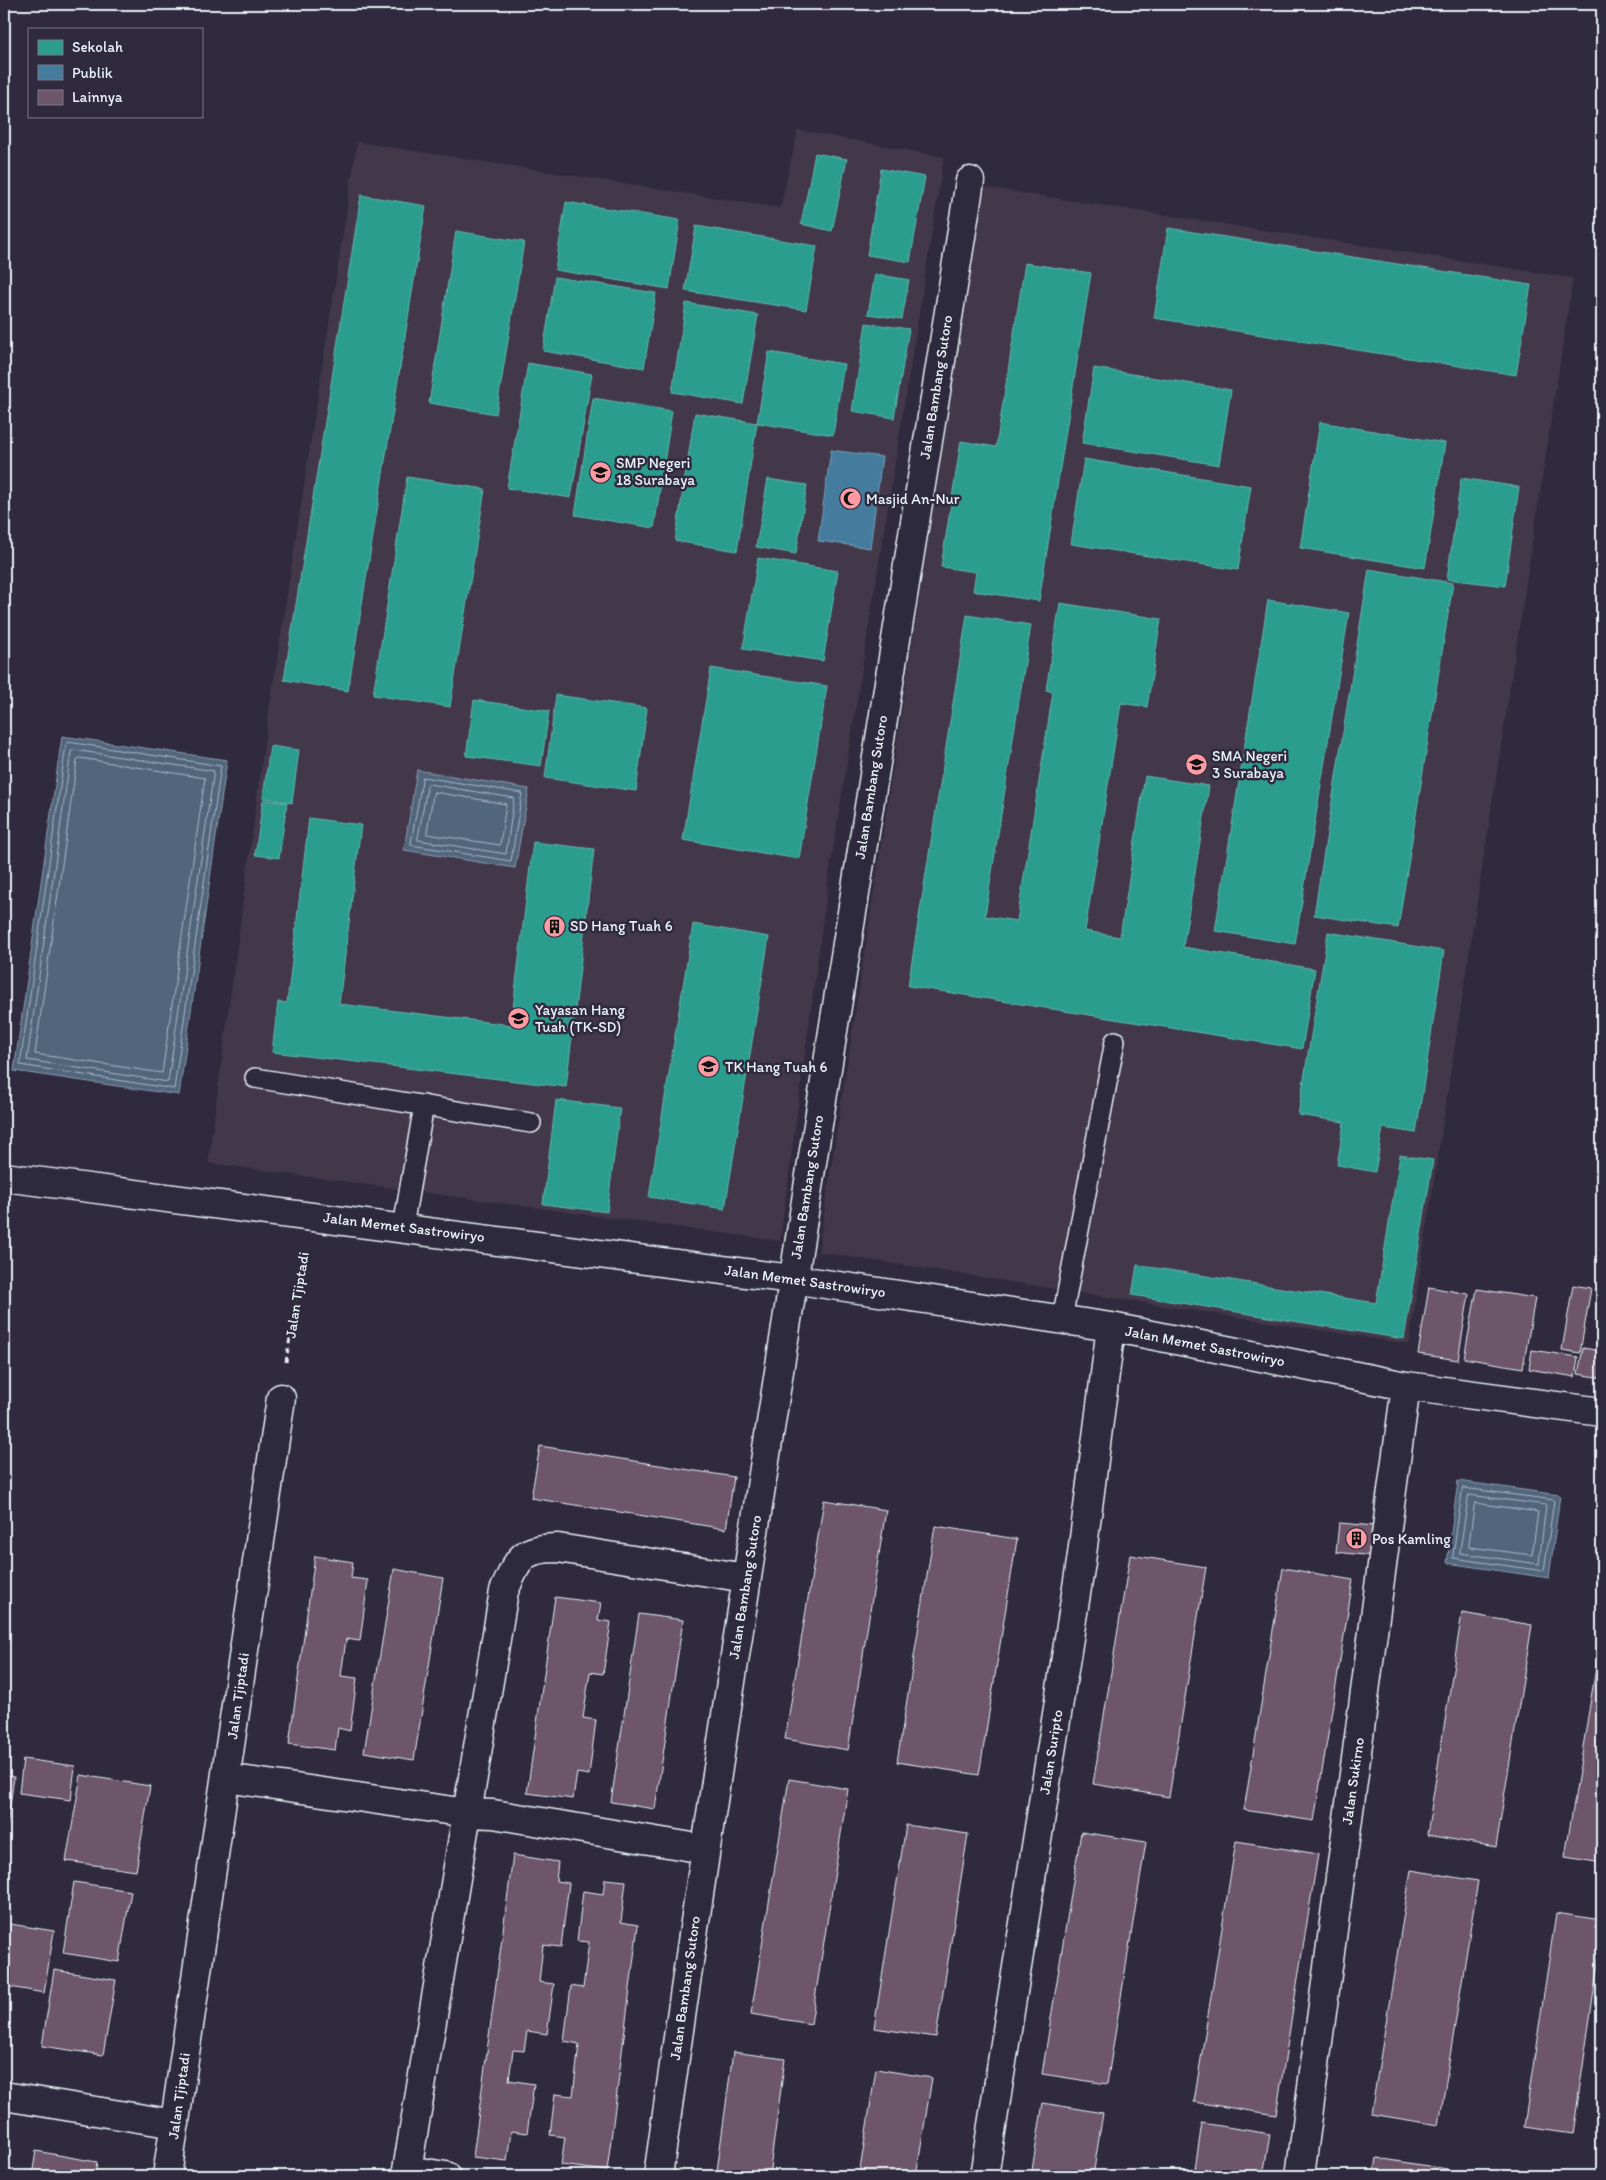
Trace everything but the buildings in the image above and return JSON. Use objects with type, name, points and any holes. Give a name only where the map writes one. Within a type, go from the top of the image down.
[{"type":"street","name":"Jalan Bambang Sutoro","points":[[658,2176],[704,1849],[792,1278],[968,190]]},
{"type":"street","name":"Jalan Memet Sastrowiryo","points":[[4,1177],[792,1278],[1062,1319],[1406,1386],[1602,1412]]},
{"type":"street","name":"Jalan Suripto","points":[[984,2176],[1081,1562],[1111,1328]]},
{"type":"street","name":"Jalan Sukirno","points":[[1300,2176],[1406,1386]]},
{"type":"street","name":"Jalan Tjiptadi","points":[[167,2176],[281,1398]]},
{"type":"street","points":[[446,2176],[407,2173],[504,1591],[518,1560],[536,1548],[558,1548],[746,1578]]},
{"type":"street","points":[[226,1778],[467,1814],[493,1814],[704,1849]]},
{"type":"street","points":[[4,2096],[175,2124]]},
{"type":"lane","points":[[1062,1319],[1115,1041]]},
{"type":"lane","points":[[255,1078],[531,1123]]},
{"type":"lane","points":[[403,1227],[424,1105]]},
{"type":"path","name":"Jalan Tjiptadi","points":[[281,1398],[310,1215]]},
{"type":"shaded area","name":"SMP Negeri 18 Surabaya","points":[[798,130],[944,157],[829,875],[780,1241],[208,1163],[265,737],[357,142],[780,208]]},
{"type":"shaded area","name":"SMA Negeri 3 Surabaya","points":[[983,187],[1573,278],[1409,1344],[818,1252]]},
{"type":"water","points":[[62,736],[227,760],[179,1095],[14,1071]]},
{"type":"water","points":[[417,770],[529,789],[515,868],[404,850]]},
{"type":"water","points":[[1458,1481],[1560,1495],[1549,1578],[1447,1563]]},
{"type":"place","name":"SMP Negeri 18 Surabaya","points":[[600,472]]},
{"type":"place","name":"Masjid An-Nur","points":[[850,499]]},
{"type":"place","name":"SMA Negeri 3 Surabaya","points":[[1196,765]]},
{"type":"place","name":"SD Hang Tuah 6","points":[[554,926]]},
{"type":"place","name":"Yayasan Hang Tuah (TK-SD)","points":[[519,1019]]},
{"type":"place","name":"TK Hang Tuah 6","points":[[709,1067]]},
{"type":"place","name":"Pos Kamling","points":[[1356,1539]]}]
